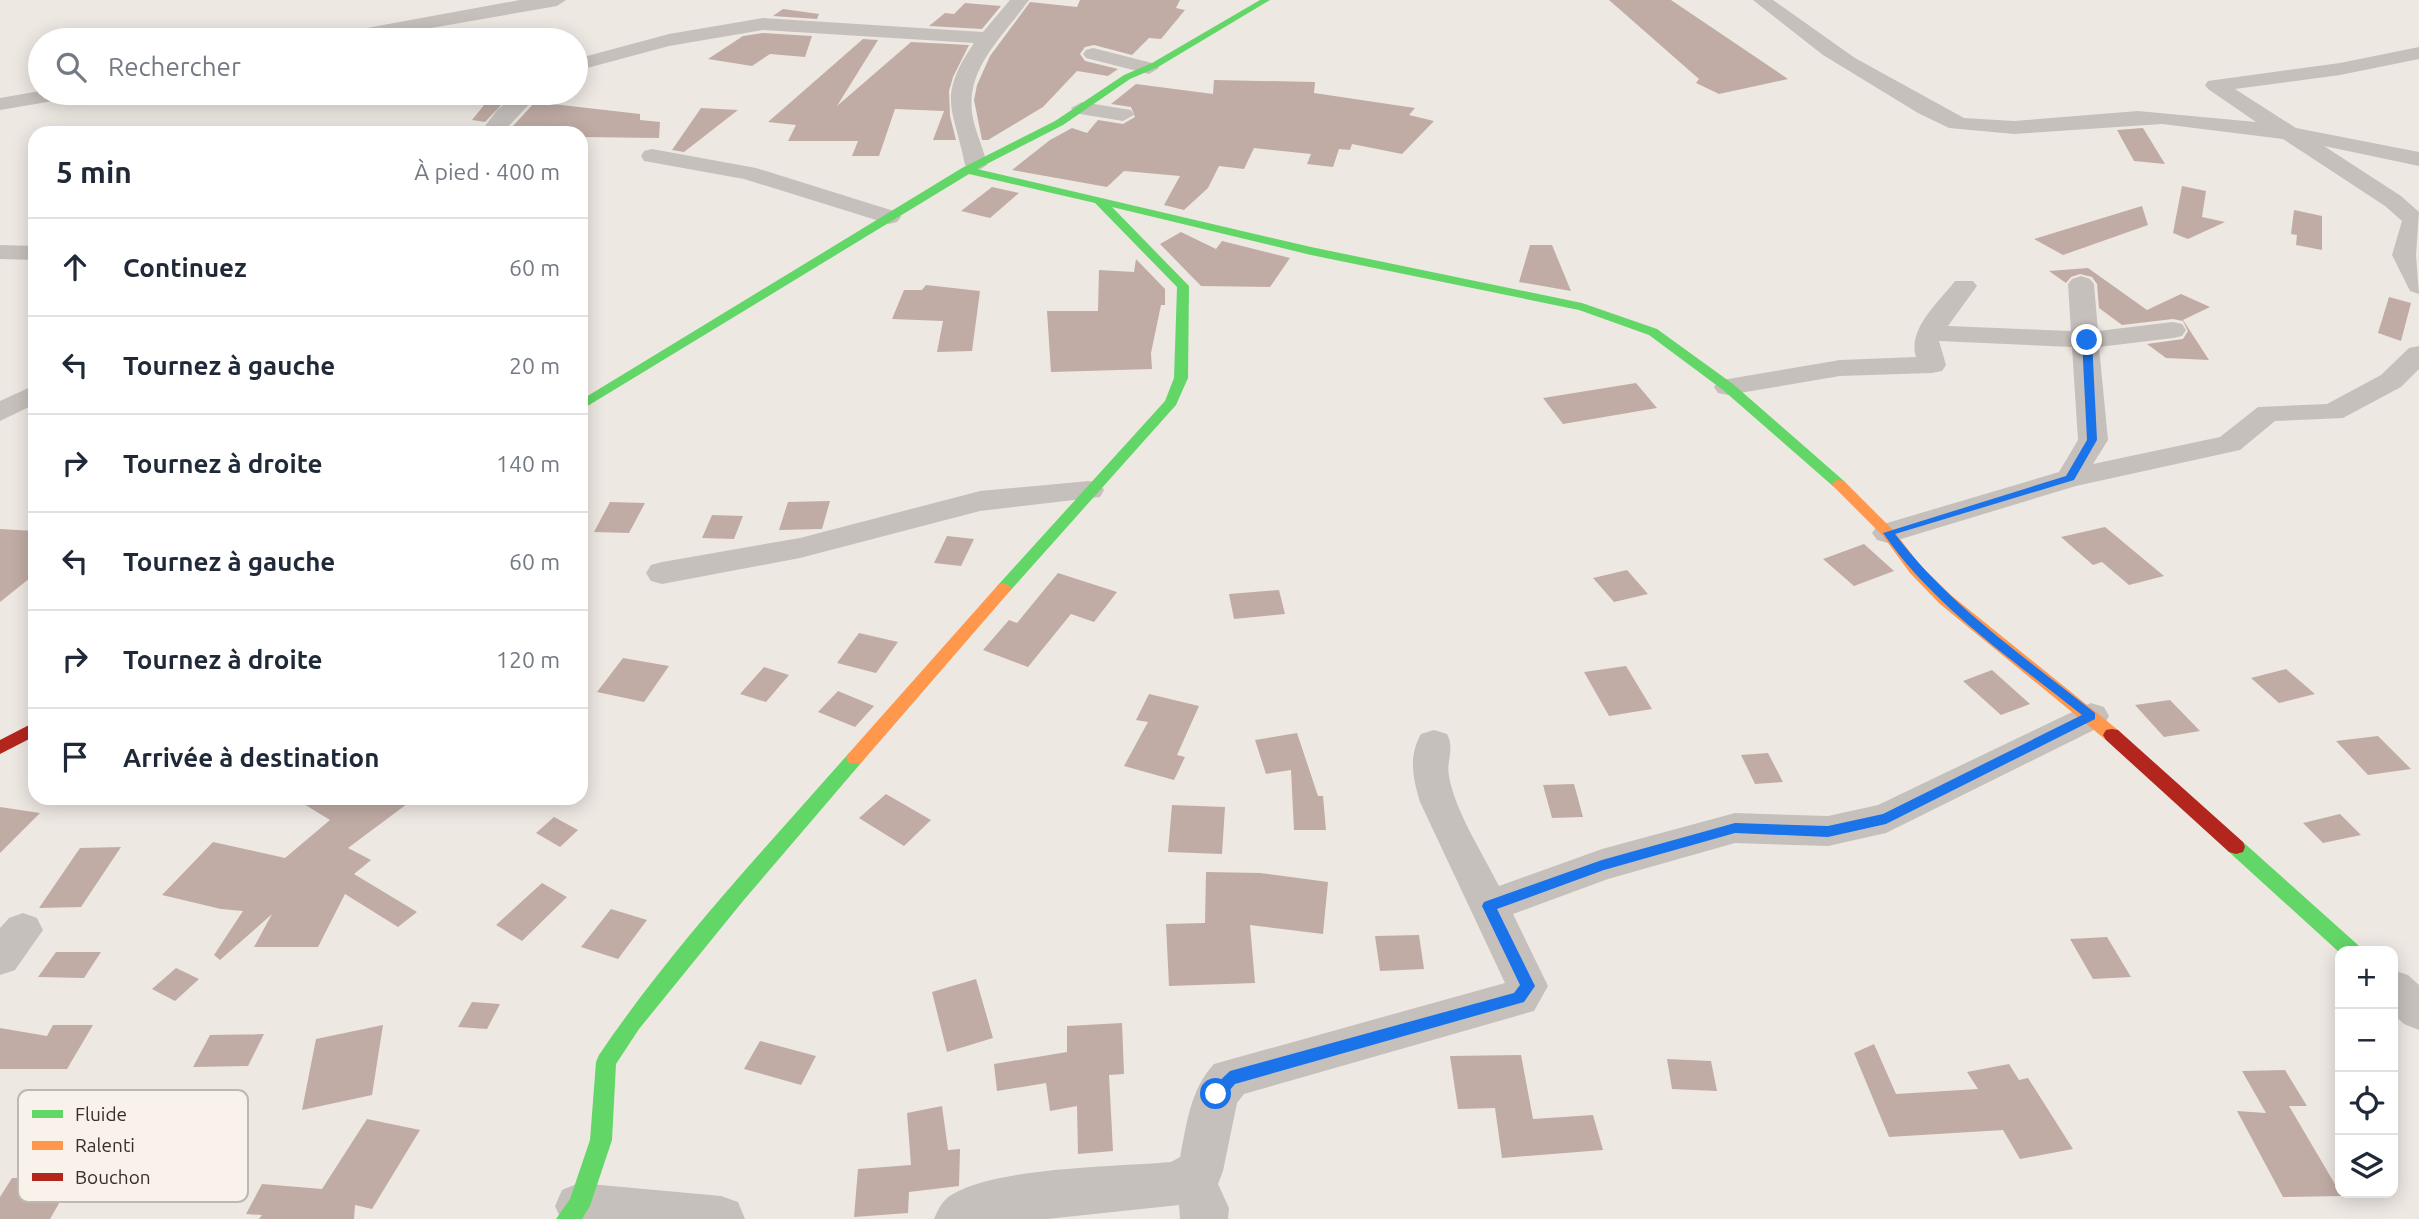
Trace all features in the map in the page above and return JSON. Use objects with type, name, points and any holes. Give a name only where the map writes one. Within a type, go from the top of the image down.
[{"type":"street","points":[[394,28],[557,0]]},
{"type":"street","points":[[971,168],[973,142],[962,117],[962,83],[985,38],[1020,0]]},
{"type":"street","points":[[588,402],[971,168],[1059,123],[1128,77],[1149,68],[1266,0]]},
{"type":"street","points":[[1762,0],[1779,15],[1856,67],[1942,117],[1963,124],[1996,127],[2160,118],[2331,140],[2419,159]]},
{"type":"street","points":[[588,61],[615,52],[729,26],[763,24],[985,38]]},
{"type":"street","points":[[2419,53],[2340,69],[2215,85],[2393,201],[2414,220],[2404,255],[2419,286]]},
{"type":"street","points":[[1093,54],[1149,68]]},
{"type":"street","points":[[0,104],[28,99]]},
{"type":"street","points":[[498,126],[518,105]]},
{"type":"street","points":[[1082,108],[1123,115]]},
{"type":"street","points":[[652,156],[748,173],[889,217]]},
{"type":"street","points":[[971,168],[1311,251],[1581,307],[1653,332],[1728,387],[1824,470],[1888,533],[1915,569],[1947,600],[2091,716],[2345,946]]},
{"type":"street","points":[[721,1219],[573,1213],[601,1140],[606,1062],[632,1023],[736,895],[1090,490],[1171,402],[1181,379],[1183,286],[1099,201]]},
{"type":"street","points":[[0,252],[28,253]]},
{"type":"street","points":[[2070,478],[2092,440],[2081,284]]},
{"type":"street","points":[[1728,387],[1840,369],[1932,365],[1926,344],[1929,333],[1964,286]]},
{"type":"street","points":[[1929,333],[2087,340],[2173,330]]},
{"type":"street","points":[[1888,533],[2070,478],[2230,444],[2269,413],[2289,410],[2333,412],[2391,381],[2419,354]]},
{"type":"street","points":[[0,412],[28,397]]},
{"type":"street","points":[[662,573],[800,548],[980,501],[1090,490]]},
{"type":"street","points":[[1489,906],[1602,865],[1735,828],[1828,831],[1886,818],[2091,716]]},
{"type":"street","points":[[0,748],[28,732]]},
{"type":"street","points":[[958,1219],[970,1210],[995,1201],[1175,1184],[1197,1198],[1216,1094],[1230,1078],[1519,998],[1527,986],[1439,802],[1430,775],[1434,744]]},
{"type":"street","points":[[2398,992],[2419,1011]]},
{"type":"building","points":[[1080,0],[1180,0],[1176,8],[1185,10],[1161,39],[1149,38],[1132,55],[1094,45],[1085,47],[1080,54],[1085,61],[1118,69],[1108,76],[1077,71],[1043,107],[988,140],[982,140],[974,100],[977,85],[990,56],[1030,2],[1077,7]]},
{"type":"building","points":[[1609,0],[1671,0],[1788,79],[1719,94],[1696,83],[1699,79]]},
{"type":"building","points":[[965,3],[1001,6],[982,29],[929,26],[945,13],[954,14]]},
{"type":"building","points":[[783,9],[819,14],[817,19],[773,16]]},
{"type":"building","points":[[763,33],[812,36],[805,57],[770,54],[752,66],[708,59],[743,36]]},
{"type":"building","points":[[863,39],[878,40],[837,106],[911,42],[969,45],[949,91],[950,116],[956,140],[933,140],[944,111],[895,109],[879,156],[852,156],[858,141],[788,141],[796,125],[768,122]]},
{"type":"building","points":[[1214,80],[1315,82],[1314,93],[1415,108],[1409,115],[1434,121],[1402,154],[1352,144],[1350,150],[1339,149],[1333,167],[1307,164],[1311,154],[1254,148],[1244,169],[1219,166],[1208,188],[1184,210],[1164,205],[1180,176],[1124,171],[1107,187],[1012,170],[1050,140],[1072,128],[1087,133],[1098,120],[1123,124],[1135,117],[1131,107],[1111,104],[1136,84],[1213,94]]},
{"type":"building","points":[[484,105],[501,105],[485,122],[472,120]]},
{"type":"building","points":[[532,105],[561,105],[640,114],[640,120],[660,122],[659,138],[588,137],[588,126],[513,126]]},
{"type":"building","points":[[701,108],[738,110],[684,152],[672,150]]},
{"type":"building","points":[[2143,128],[2165,164],[2134,161],[2117,130]]},
{"type":"building","points":[[2182,186],[2206,191],[2202,217],[2225,222],[2188,239],[2173,233]]},
{"type":"building","points":[[992,187],[1019,193],[990,218],[961,211]]},
{"type":"building","points":[[2142,206],[2148,225],[2063,255],[2034,239]]},
{"type":"building","points":[[2294,210],[2322,216],[2322,250],[2296,245],[2297,235],[2291,234]]},
{"type":"building","points":[[1181,232],[1216,249],[1222,241],[1290,258],[1270,287],[1201,286],[1160,244]]},
{"type":"building","points":[[1530,245],[1552,245],[1571,291],[1519,282]]},
{"type":"building","points":[[1136,259],[1165,289],[1165,305],[1161,305],[1151,353],[1152,369],[1051,372],[1047,311],[1098,311],[1099,270],[1134,272]]},
{"type":"building","points":[[2088,268],[2147,310],[2181,294],[2210,307],[2183,320],[2209,360],[2166,358],[2147,344],[2183,339],[2188,331],[2183,321],[2173,319],[2122,325],[2099,308],[2097,284],[2092,277],[2080,274],[2071,277],[2066,283],[2049,271]]},
{"type":"building","points":[[926,285],[980,291],[972,351],[937,352],[943,321],[892,319],[904,290],[922,290]]},
{"type":"building","points":[[2389,297],[2411,303],[2401,341],[2378,333]]},
{"type":"building","points":[[1636,383],[1657,408],[1563,424],[1543,398]]},
{"type":"building","points":[[830,501],[822,529],[779,530],[788,502]]},
{"type":"building","points":[[610,502],[645,503],[629,533],[594,532]]},
{"type":"building","points":[[712,515],[743,516],[734,539],[702,538]]},
{"type":"building","points":[[2105,527],[2164,576],[2129,585],[2102,562],[2093,565],[2061,537]]},
{"type":"building","points":[[0,529],[28,531],[28,580],[0,602]]},
{"type":"building","points":[[947,536],[974,539],[961,566],[934,563]]},
{"type":"building","points":[[1864,544],[1894,571],[1854,586],[1823,559]]},
{"type":"building","points":[[1627,570],[1648,594],[1614,602],[1593,578]]},
{"type":"building","points":[[1058,573],[1117,592],[1094,622],[1071,614],[1028,667],[983,650],[1009,620],[1017,623]]},
{"type":"building","points":[[1279,590],[1285,614],[1234,619],[1229,594]]},
{"type":"building","points":[[859,633],[898,642],[876,673],[837,663]]},
{"type":"building","points":[[623,658],[669,666],[644,702],[597,692]]},
{"type":"building","points":[[1626,666],[1652,709],[1609,716],[1584,672]]},
{"type":"building","points":[[764,667],[789,675],[766,702],[740,694]]},
{"type":"building","points":[[2286,669],[2315,694],[2279,703],[2251,678]]},
{"type":"building","points":[[1992,670],[2030,704],[2001,715],[1963,681]]},
{"type":"building","points":[[838,691],[874,706],[855,727],[818,712]]},
{"type":"building","points":[[1149,694],[1199,706],[1177,755],[1185,757],[1174,780],[1124,766],[1148,722],[1136,720]]},
{"type":"building","points":[[2170,700],[2200,731],[2164,737],[2135,705]]},
{"type":"building","points":[[1297,733],[1318,796],[1323,796],[1326,830],[1294,830],[1291,770],[1266,774],[1255,740]]},
{"type":"building","points":[[2378,736],[2411,769],[2368,775],[2336,741]]},
{"type":"building","points":[[1768,753],[1783,782],[1755,784],[1741,755]]},
{"type":"building","points":[[1574,784],[1583,817],[1552,818],[1543,785]]},
{"type":"building","points":[[886,794],[931,820],[904,846],[859,818]]},
{"type":"building","points":[[305,805],[406,805],[348,848],[371,860],[354,874],[417,912],[398,927],[345,894],[318,947],[254,947],[272,914],[220,960],[214,955],[243,911],[221,909],[162,895],[213,842],[285,858],[330,820]]},
{"type":"building","points":[[1172,805],[1225,807],[1222,854],[1168,852]]},
{"type":"building","points":[[0,807],[40,813],[0,853]]},
{"type":"building","points":[[2340,814],[2361,835],[2323,843],[2303,823]]},
{"type":"building","points":[[554,817],[578,830],[560,847],[536,833]]},
{"type":"building","points":[[121,847],[81,907],[39,908],[80,848]]},
{"type":"building","points":[[1206,872],[1260,873],[1328,882],[1323,934],[1250,925],[1255,983],[1169,986],[1166,924],[1205,923]]},
{"type":"building","points":[[542,883],[567,897],[522,941],[496,925]]},
{"type":"building","points":[[611,909],[647,920],[618,959],[581,947]]},
{"type":"building","points":[[1419,935],[1424,969],[1380,971],[1375,936]]},
{"type":"building","points":[[2107,937],[2131,977],[2093,979],[2070,939]]},
{"type":"building","points":[[56,952],[101,952],[84,978],[38,977]]},
{"type":"building","points":[[176,968],[199,979],[175,1001],[152,989]]},
{"type":"building","points":[[976,979],[993,1038],[947,1052],[932,992]]},
{"type":"building","points":[[472,1002],[500,1004],[487,1029],[458,1027]]},
{"type":"building","points":[[1122,1023],[1124,1074],[1109,1075],[1113,1151],[1078,1154],[1077,1106],[1050,1111],[1046,1083],[997,1091],[994,1064],[1067,1052],[1067,1026]]},
{"type":"building","points":[[53,1025],[93,1025],[67,1069],[0,1069],[0,1028],[47,1036]]},
{"type":"building","points":[[383,1025],[372,1095],[302,1110],[316,1039]]},
{"type":"building","points":[[264,1034],[248,1066],[193,1067],[210,1035]]},
{"type":"building","points":[[760,1041],[816,1056],[801,1085],[744,1069]]},
{"type":"building","points":[[1874,1044],[1896,1094],[1978,1089],[1967,1072],[2009,1064],[2019,1080],[2028,1078],[2073,1149],[2020,1159],[2003,1130],[1889,1137],[1854,1053]]},
{"type":"building","points":[[1521,1055],[1533,1119],[1593,1115],[1603,1150],[1502,1158],[1495,1108],[1458,1109],[1450,1056]]},
{"type":"building","points":[[1667,1059],[1711,1061],[1717,1091],[1672,1089]]},
{"type":"building","points":[[2285,1070],[2307,1106],[2289,1106],[2335,1184],[2335,1196],[2283,1197],[2237,1111],[2266,1113],[2242,1071]]},
{"type":"building","points":[[942,1106],[948,1150],[960,1149],[959,1186],[909,1192],[908,1213],[854,1217],[858,1169],[911,1165],[907,1113]]},
{"type":"building","points":[[367,1119],[420,1130],[372,1209],[355,1205],[354,1219],[259,1219],[262,1215],[246,1214],[262,1184],[322,1189]]},
{"type":"building","points":[[12,1178],[18,1178],[18,1202],[60,1202],[50,1219],[0,1219],[0,1197]]},
{"type":"traffic: fast","points":[[588,402],[976,165],[1059,123],[1127,77],[1155,65],[1266,0]]},
{"type":"traffic: fast","points":[[966,170],[1099,201],[1183,286],[1181,378],[1171,402],[1004,588]]},
{"type":"traffic: fast","points":[[1099,201],[1311,251],[1582,307],[1653,332],[1728,387],[1839,484]]},
{"type":"traffic: fast","points":[[567,1219],[579,1206],[601,1140],[606,1062],[632,1023],[736,895],[855,758]]},
{"type":"traffic: fast","points":[[2236,847],[2345,946]]},
{"type":"traffic: slow","points":[[1839,484],[1888,533],[1915,569],[1946,600],[2112,735]]},
{"type":"traffic: slow","points":[[855,758],[1004,588]]},
{"type":"traffic: jam","points":[[0,748],[28,732]]},
{"type":"traffic: jam","points":[[2112,735],[2236,847]]},
{"type":"route","points":[[1216,1094],[1230,1078],[1519,998],[1527,986],[1489,906],[1602,865],[1735,828],[1828,831],[1886,818],[2091,716],[1947,600],[1915,569],[1888,533],[2070,478],[2092,440],[2093,414],[2087,340]]}]
